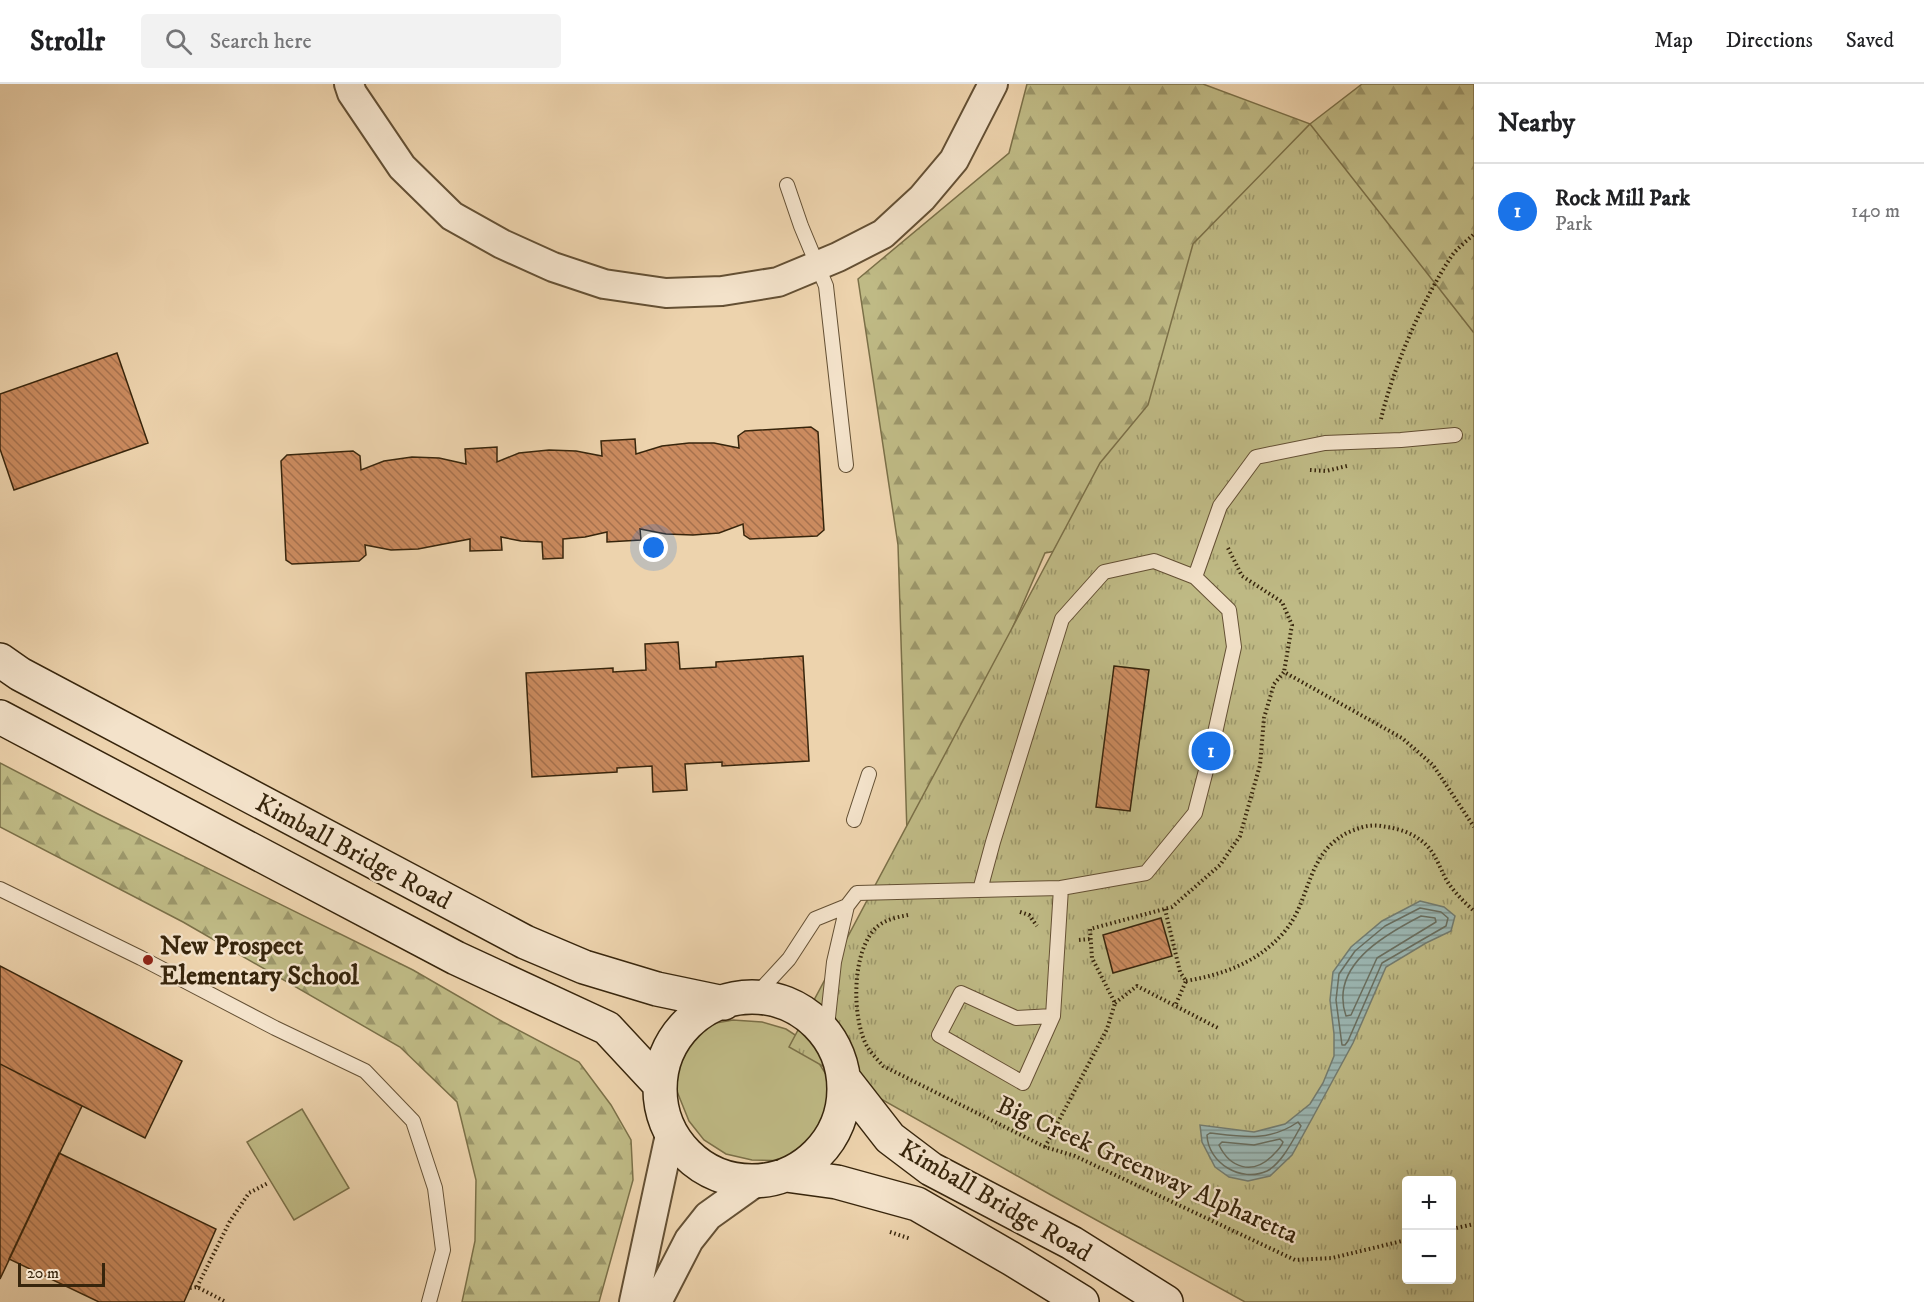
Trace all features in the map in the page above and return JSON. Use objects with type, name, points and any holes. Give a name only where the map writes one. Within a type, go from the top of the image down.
[{"type":"street","points":[[349,84],[352,93],[402,167],[452,216],[502,244],[553,267],[604,285],[666,293],[722,291],[778,282],[818,266],[883,234],[922,198],[954,160],[993,84]]},
{"type":"street","name":"Kimball Bridge Road","points":[[0,660],[20,674],[525,942],[584,968],[657,989],[738,1001]]},
{"type":"street","name":"Kimball Bridge Road","points":[[0,717],[456,958],[607,1028],[660,1085]]},
{"type":"street","points":[[657,1302],[689,1240],[708,1216],[771,1178],[812,1160],[832,1137],[842,1109],[844,1079],[836,1050],[818,1025],[794,1007],[765,998],[738,1001],[705,1010],[682,1029],[666,1056],[660,1085],[663,1116],[677,1143],[699,1165],[726,1178],[771,1178]]},
{"type":"street","name":"Kimball Bridge Road","points":[[844,1079],[890,1138],[931,1169],[1072,1243],[1166,1302]]},
{"type":"street","points":[[634,1302],[670,1130]]},
{"type":"street","name":"Kimball Bridge Road","points":[[771,1178],[837,1182],[916,1204],[1082,1302]]},
{"type":"lane","points":[[787,185],[825,286],[846,465]]},
{"type":"lane","points":[[1195,577],[1220,506],[1256,457],[1325,443],[1455,435]]},
{"type":"lane","points":[[826,1036],[834,962],[847,906],[856,893],[980,890],[1061,888],[1146,873],[1195,813],[1234,647],[1228,609],[1195,577],[1154,561],[1104,572],[1062,619],[980,890]]},
{"type":"lane","points":[[854,820],[869,774]]},
{"type":"lane","points":[[1053,1016],[1016,1018],[961,993],[939,1035],[1023,1083],[1053,1016],[1061,888]]},
{"type":"lane","points":[[0,890],[365,1071],[413,1121],[435,1188],[443,1250],[429,1302]]},
{"type":"lane","points":[[738,1001],[789,959],[815,919],[847,906]]},
{"type":"path","points":[[1115,1003],[1092,958],[1090,929],[1172,907],[1220,865],[1240,836],[1260,765],[1264,718],[1274,684],[1284,672],[1402,738],[1433,765],[1474,827]]},
{"type":"path","points":[[1186,981],[1226,972],[1241,966],[1271,945],[1296,916],[1303,894],[1320,857],[1334,840],[1356,829],[1373,825],[1398,828],[1422,841],[1434,854],[1447,881],[1474,911]]},
{"type":"path","points":[[1165,909],[1180,972],[1186,981]]},
{"type":"path","points":[[1015,910],[1029,915],[1038,928],[1038,943],[1090,939]]},
{"type":"path","name":"Big Creek Greenway Alpharetta","points":[[914,914],[888,920],[878,926],[864,946],[858,968],[856,996],[860,1023],[868,1047],[883,1066],[1045,1147],[1075,1156],[1294,1260],[1332,1258],[1402,1241]]},
{"type":"path","points":[[1174,1006],[1186,981]]},
{"type":"path","points":[[1045,1147],[1107,1029],[1115,1003],[1137,986],[1218,1028]]},
{"type":"path","points":[[197,1287],[231,1221],[249,1193],[268,1183]]},
{"type":"path","points":[[1456,1228],[1474,1224]]},
{"type":"path","points":[[190,1288],[197,1287],[226,1302]]},
{"type":"green space","points":[[1027,84],[1203,84],[1310,124],[1362,84],[1474,84],[1474,1302],[1252,1302],[1263,515],[1045,553],[928,822],[907,833],[898,545],[858,279],[1009,153]]},
{"type":"green space","points":[[1310,124],[1474,333],[1474,1302],[1245,1302],[789,1047],[1100,463],[1148,405],[1193,244]]},
{"type":"green space","points":[[0,763],[413,970],[503,1022],[579,1062],[611,1105],[631,1140],[633,1180],[599,1302],[462,1302],[475,1241],[476,1180],[457,1102],[400,1047],[183,922],[0,827]]},
{"type":"green space","points":[[733,1020],[762,1022],[786,1029],[806,1042],[827,1076],[834,1095],[830,1127],[817,1150],[792,1161],[752,1160],[726,1154],[704,1140],[689,1121],[674,1084],[676,1061],[695,1032],[716,1023]]},
{"type":"green space","points":[[302,1109],[349,1188],[294,1220],[247,1142]]},
{"type":"water","points":[[1420,901],[1444,907],[1455,916],[1451,931],[1386,967],[1353,1043],[1292,1155],[1270,1176],[1248,1181],[1229,1177],[1215,1167],[1202,1142],[1200,1125],[1254,1132],[1285,1124],[1310,1104],[1323,1083],[1334,1056],[1330,1000],[1333,972],[1351,947],[1382,921]]},
{"type":"building","points":[[117,353],[148,443],[14,490],[0,449],[0,394]]},
{"type":"building","points":[[811,427],[818,432],[824,530],[817,536],[750,539],[744,535],[743,524],[719,533],[693,535],[666,534],[640,529],[641,540],[607,542],[607,532],[563,539],[563,558],[543,559],[542,542],[501,537],[502,550],[470,551],[470,539],[418,549],[391,550],[365,545],[366,555],[359,561],[292,564],[286,560],[281,461],[287,455],[353,451],[360,456],[361,470],[384,461],[412,457],[439,458],[466,464],[465,449],[497,447],[497,462],[519,453],[549,450],[576,451],[602,456],[601,441],[635,439],[636,454],[662,446],[689,443],[714,443],[739,448],[738,436],[745,431]]},
{"type":"building","points":[[678,642],[680,669],[716,667],[716,662],[803,656],[809,761],[722,766],[722,762],[685,764],[687,790],[653,792],[652,766],[617,768],[617,772],[532,777],[526,673],[613,668],[613,672],[646,670],[645,644]]},
{"type":"building","points":[[1114,666],[1149,670],[1130,811],[1096,807]]},
{"type":"building","points":[[1161,918],[1172,956],[1113,973],[1103,935]]},
{"type":"building","points":[[0,966],[182,1061],[145,1138],[0,1064]]},
{"type":"building","points":[[0,1064],[82,1106],[0,1279]]},
{"type":"building","points":[[59,1153],[216,1229],[184,1302],[99,1302],[9,1259]]},
{"type":"place","name":"Rock Mill Park","points":[[1211,751]]},
{"type":"place","name":"New Prospect Elementary School","points":[[148,960]]}]
